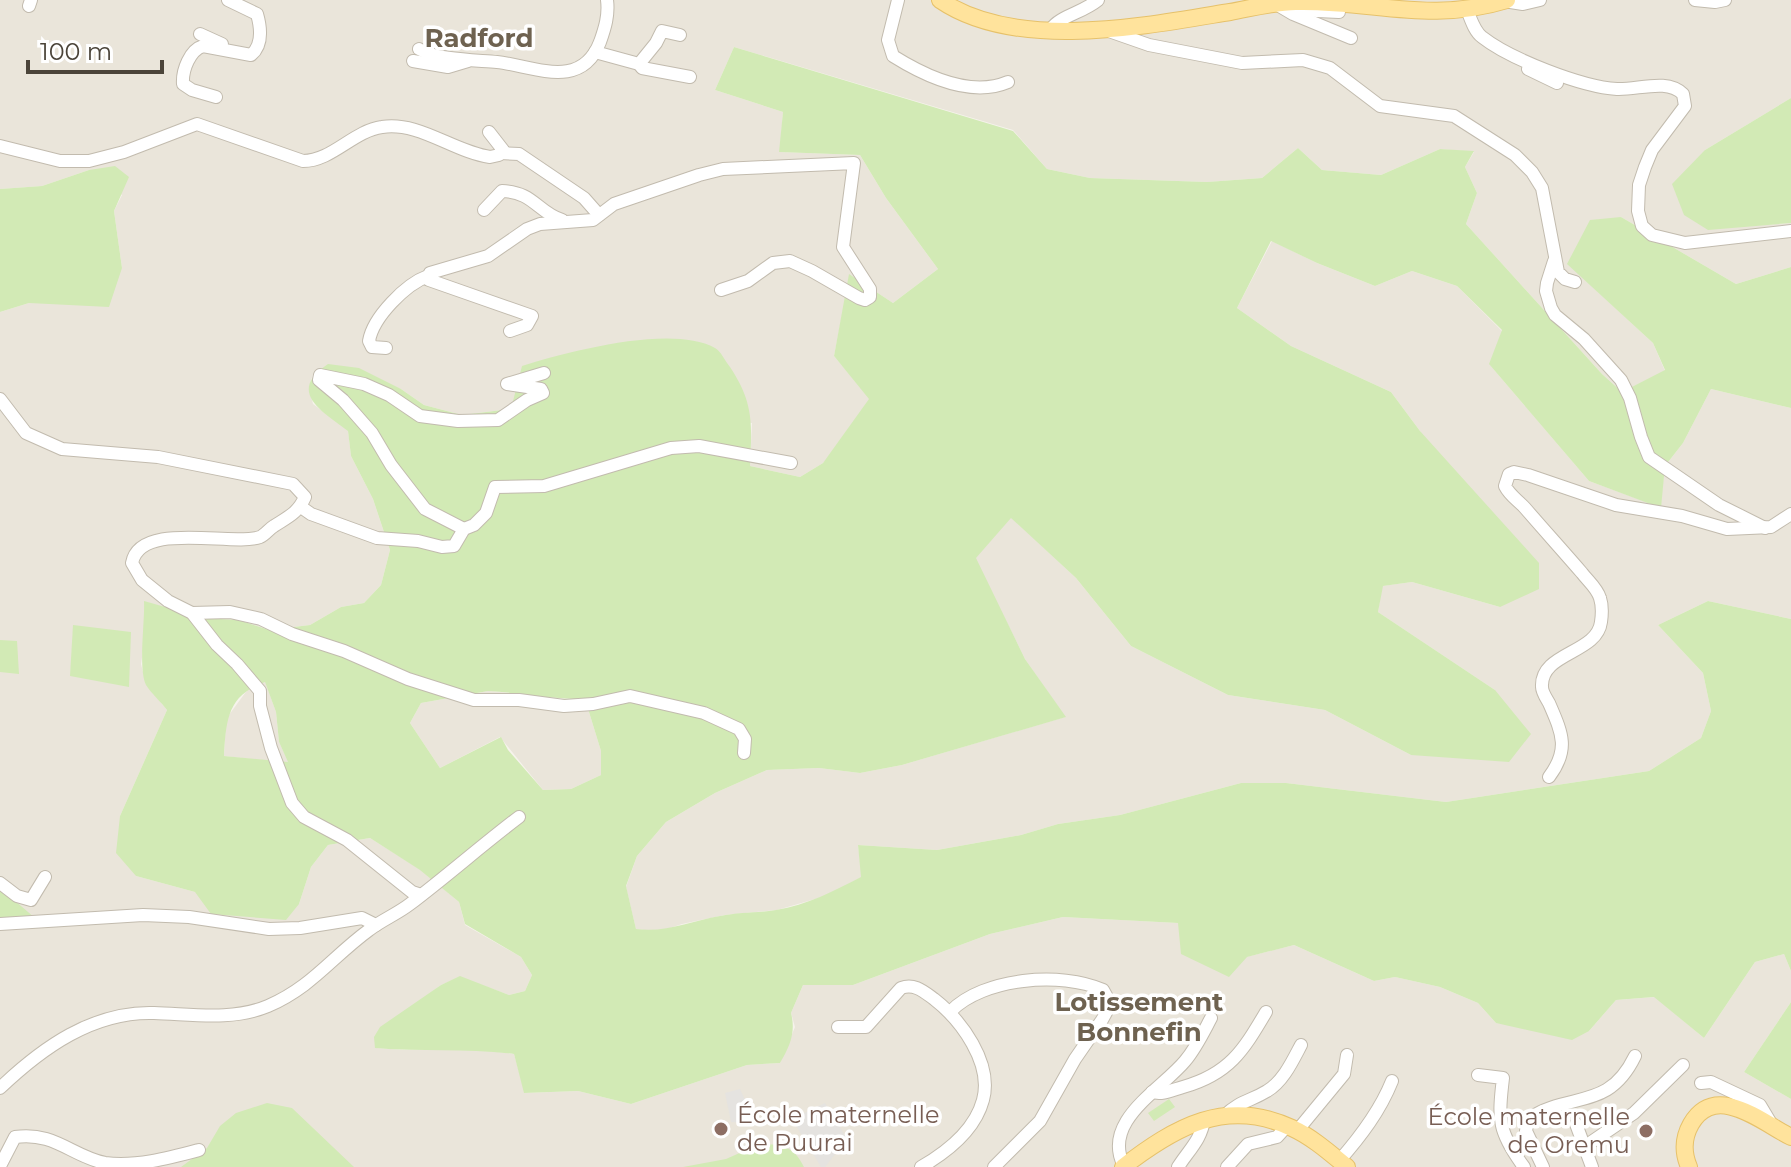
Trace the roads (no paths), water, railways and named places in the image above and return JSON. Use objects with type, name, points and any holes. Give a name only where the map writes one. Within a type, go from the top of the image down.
[{"type":"main road","points":[[940,0],[978,20],[1013,27],[1106,30],[1316,1],[1439,12],[1467,10],[1505,0]]},
{"type":"main road","points":[[1689,1167],[1685,1142],[1693,1120],[1703,1112],[1725,1105],[1739,1107],[1791,1137]]},
{"type":"main road","points":[[1124,1167],[1160,1138],[1204,1119],[1224,1116],[1256,1118],[1292,1129],[1343,1164]]},
{"type":"street","points":[[216,97],[183,84],[186,69],[197,48],[203,46],[251,55],[260,38],[257,14],[228,0]]},
{"type":"street","points":[[416,55],[448,67],[471,60],[557,73],[576,69],[595,52],[607,20],[607,0]]},
{"type":"street","points":[[898,0],[890,26],[890,51],[893,56],[929,76],[952,83],[985,88],[1008,82]]},
{"type":"street","points":[[1051,29],[1060,19],[1085,11],[1098,0]]},
{"type":"street","points":[[1395,9],[1420,0]]},
{"type":"street","points":[[1505,0],[1523,4],[1540,0]]},
{"type":"street","points":[[1695,0],[1725,0]]},
{"type":"street","points":[[1279,6],[1339,12]]},
{"type":"street","points":[[1279,6],[1351,38]]},
{"type":"street","points":[[1467,10],[1478,33],[1492,51],[1557,83]]},
{"type":"street","points":[[1106,30],[1149,45],[1242,63],[1303,60],[1321,64],[1380,106],[1454,116],[1468,113]]},
{"type":"street","points":[[639,64],[662,31],[680,35]]},
{"type":"street","points":[[1478,33],[1518,57],[1597,86],[1618,89],[1674,86],[1683,94],[1685,106],[1652,150],[1639,185],[1638,211],[1642,226],[1652,235],[1685,243],[1791,231]]},
{"type":"street","points":[[200,34],[224,44],[256,50]]},
{"type":"street","points":[[595,52],[639,64],[642,68],[690,77]]},
{"type":"street","points":[[1454,116],[1515,155],[1532,172],[1542,188],[1558,272],[1565,279],[1575,282]]},
{"type":"street","points":[[0,146],[60,161],[89,161],[124,152],[197,124],[303,161],[313,161],[361,134],[385,126],[426,134],[481,156],[519,154],[584,198],[599,215]]},
{"type":"street","points":[[489,132],[503,150],[500,153]]},
{"type":"street","points":[[484,210],[502,191],[510,191],[532,198],[553,217],[584,223],[614,204],[636,195],[723,169],[854,163],[843,247],[870,289],[870,297],[865,300],[859,298],[790,261],[773,263],[748,281],[721,290]]},
{"type":"street","points":[[386,348],[372,347],[370,333],[393,301],[412,282],[430,273],[488,256],[527,229],[565,220]]},
{"type":"street","points":[[1554,261],[1546,291],[1555,315],[1584,339],[1621,380],[1649,457],[1719,505],[1765,528]]},
{"type":"street","points":[[428,276],[429,280],[532,316],[527,325],[510,331]]},
{"type":"street","points":[[464,529],[425,509],[391,465],[372,433],[343,400],[319,380],[320,375],[364,384],[389,395],[420,416],[458,421],[498,420],[543,393],[541,389],[507,384],[544,373]]},
{"type":"street","points":[[0,399],[19,428],[48,444],[79,452],[158,457],[293,484],[305,497],[301,507],[289,519],[257,538],[170,537],[143,547],[132,563],[142,580],[168,601],[192,613],[260,691],[265,728],[292,803],[304,817],[336,832],[412,892],[421,895]]},
{"type":"street","points":[[301,507],[311,514],[377,538],[454,546],[464,529],[474,525],[486,513],[495,487],[544,486],[671,448],[699,446],[791,463]]},
{"type":"street","points":[[1549,777],[1561,755],[1563,741],[1542,689],[1543,674],[1596,634],[1601,622],[1600,599],[1595,587],[1560,545],[1510,496],[1505,486],[1509,474],[1528,475],[1616,505],[1682,516],[1727,529],[1771,527],[1791,514]]},
{"type":"street","points":[[192,613],[230,612],[261,619],[408,679],[474,700],[519,700],[564,706],[630,696],[704,713],[739,729],[745,739],[744,753]]},
{"type":"street","points":[[0,1088],[25,1063],[46,1048],[97,1023],[150,1012],[249,1014],[271,1005],[311,982],[348,946],[421,895],[519,817]]},
{"type":"street","points":[[0,883],[17,896],[31,900],[45,877]]},
{"type":"street","points":[[0,924],[143,915],[189,917],[281,929],[362,918],[376,925]]},
{"type":"street","points":[[951,1011],[980,992],[1022,981],[1047,980],[1090,985],[1103,990],[1108,999],[1106,1014],[1075,1059],[1040,1121],[994,1167]]},
{"type":"street","points":[[838,1027],[866,1027],[901,988],[908,986],[916,987],[951,1011],[967,1032],[984,1074],[983,1099],[969,1127],[955,1142],[921,1167]]},
{"type":"street","points":[[1152,1092],[1161,1094],[1197,1083],[1224,1070],[1266,1012]]},
{"type":"street","points":[[1124,1167],[1119,1156],[1121,1134],[1135,1110],[1183,1063],[1211,1018]]},
{"type":"street","points":[[1224,1116],[1237,1103],[1270,1090],[1283,1076],[1301,1045]]},
{"type":"street","points":[[1227,1167],[1248,1144],[1277,1137],[1292,1129],[1344,1074],[1347,1055]]},
{"type":"street","points":[[1543,1167],[1526,1131],[1528,1119],[1601,1094],[1625,1077],[1635,1056]]},
{"type":"street","points":[[1584,1147],[1634,1113],[1683,1065]]},
{"type":"street","points":[[1478,1075],[1503,1078],[1499,1114],[1502,1131],[1524,1167]]},
{"type":"street","points":[[1343,1164],[1383,1103],[1392,1081]]},
{"type":"street","points":[[1701,1083],[1711,1082],[1760,1105],[1774,1128]]},
{"type":"street","points":[[1178,1167],[1194,1146],[1204,1119]]},
{"type":"street","points":[[1576,1124],[1592,1167]]},
{"type":"street","points":[[0,1166],[15,1137],[26,1135],[64,1144],[92,1159],[123,1165],[199,1150]]},
{"type":"street","points":[[64,1144],[86,1164]]},
{"type":"place","name":"École maternelle de Puurai","points":[[721,1129]]},
{"type":"place","name":"École maternelle de Oremu","points":[[1646,1131]]},
{"type":"district","name":"Radford","points":[[479,38]]},
{"type":"district","name":"Lotissement Bonnefin","points":[[1139,1017]]}]
